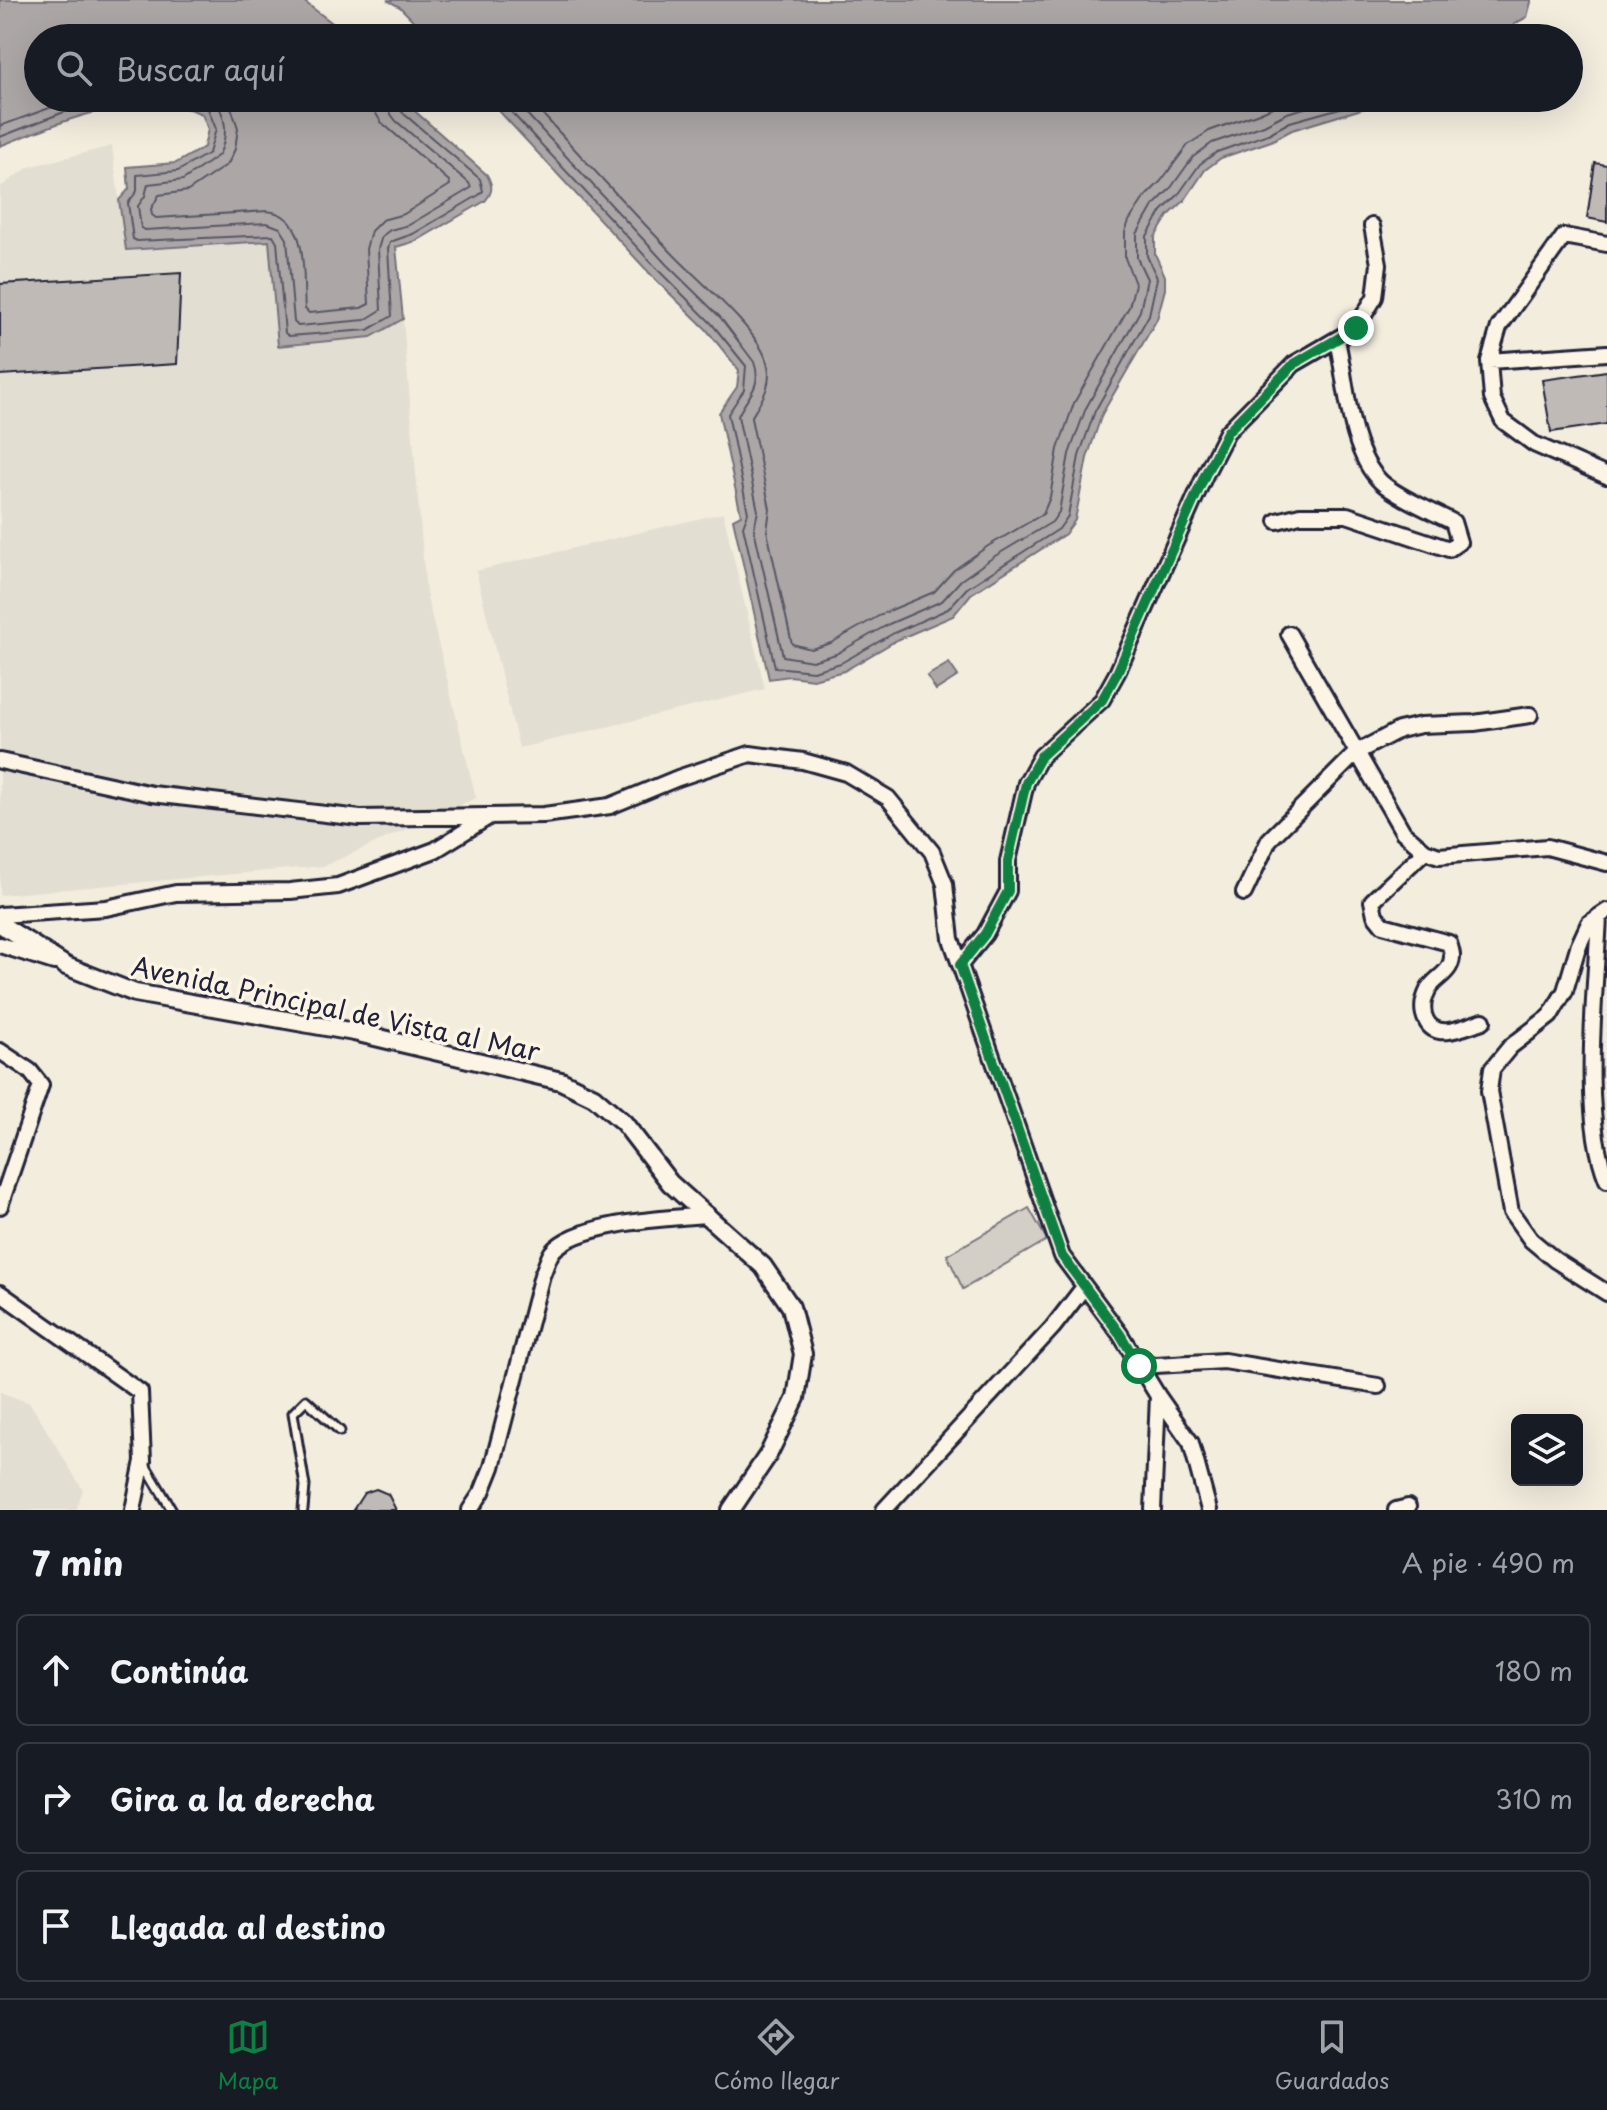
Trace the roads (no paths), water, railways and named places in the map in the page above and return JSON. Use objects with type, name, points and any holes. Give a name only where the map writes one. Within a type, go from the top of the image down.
[{"type":"street","points":[[960,965],[985,934],[1008,891],[1008,861],[1026,783],[1041,756],[1102,700],[1227,432],[1294,364],[1356,328],[1375,297],[1379,264],[1372,226]]},
{"type":"street","points":[[1607,244],[1564,236],[1499,327],[1489,361],[1492,398],[1503,421],[1534,444],[1607,476]]},
{"type":"street","points":[[1277,521],[1300,515],[1347,515],[1449,549],[1459,542],[1453,522],[1383,484],[1363,460],[1337,340]]},
{"type":"street","points":[[1489,361],[1607,353]]},
{"type":"street","points":[[1289,634],[1403,832],[1425,851],[1439,856],[1547,847],[1607,863]]},
{"type":"street","points":[[1244,893],[1269,840],[1357,752],[1399,730],[1421,725],[1474,723],[1530,715]]},
{"type":"street","points":[[0,761],[152,794],[345,817],[544,815],[610,806],[678,778],[750,754],[803,761],[846,773],[888,798],[932,852],[945,884],[951,939],[1062,1256],[1120,1334],[1191,1443],[1209,1510]]},
{"type":"street","points":[[0,915],[106,908],[176,893],[290,891],[338,886],[435,850],[491,816]]},
{"type":"street","points":[[1425,851],[1372,901],[1375,915],[1383,925],[1449,943],[1453,954],[1449,968],[1430,986],[1423,1005],[1431,1028],[1449,1031],[1483,1021]]},
{"type":"street","points":[[1603,914],[1593,1083],[1595,1143],[1607,1180]]},
{"type":"street","points":[[1603,914],[1589,923],[1565,991],[1550,1016],[1510,1047],[1492,1069],[1489,1091],[1511,1212],[1531,1240],[1555,1260],[1607,1293]]},
{"type":"street","name":"Avenida Principal de Vista al Mar","points":[[0,924],[66,966],[135,993],[354,1032],[561,1081],[594,1097],[624,1123],[670,1183],[763,1266],[791,1307],[803,1354],[796,1398],[768,1455],[731,1510]]},
{"type":"street","points":[[0,945],[66,966]]},
{"type":"street","points":[[0,1051],[30,1071],[41,1085],[0,1206]]},
{"type":"street","points":[[470,1510],[482,1492],[492,1467],[542,1275],[552,1252],[568,1241],[622,1223],[708,1215]]},
{"type":"street","points":[[884,1510],[1053,1327],[1084,1287]]},
{"type":"street","points":[[0,1293],[140,1392],[143,1461],[133,1510]]},
{"type":"street","points":[[1139,1366],[1224,1361],[1378,1386]]},
{"type":"street","points":[[1153,1510],[1158,1396]]},
{"type":"lane","points":[[303,1510],[305,1486],[293,1413],[306,1400],[340,1431]]},
{"type":"lane","points":[[143,1461],[172,1510]]},
{"type":"water","points":[[0,0],[302,0],[334,24],[24,24],[24,112],[96,112],[0,146]]},
{"type":"water","points":[[387,0],[1531,0],[1527,17],[1515,24],[416,24],[400,7]]},
{"type":"water","points":[[196,112],[416,112],[487,175],[491,192],[485,201],[416,241],[396,247],[403,319],[371,337],[278,346],[269,241],[126,250],[119,200],[129,189],[127,167],[176,163],[204,147],[208,129],[202,114]]},
{"type":"water","points":[[500,112],[1352,112],[1292,130],[1271,141],[1221,158],[1205,170],[1184,201],[1168,216],[1155,237],[1155,254],[1165,276],[1157,319],[1102,414],[1087,458],[1075,520],[1065,534],[971,594],[953,616],[897,640],[844,671],[813,679],[790,676],[769,679],[733,519],[741,515],[719,413],[737,387],[739,370],[706,329],[654,278]]},
{"type":"water","points":[[949,663],[958,676],[936,690],[927,676]]}]
